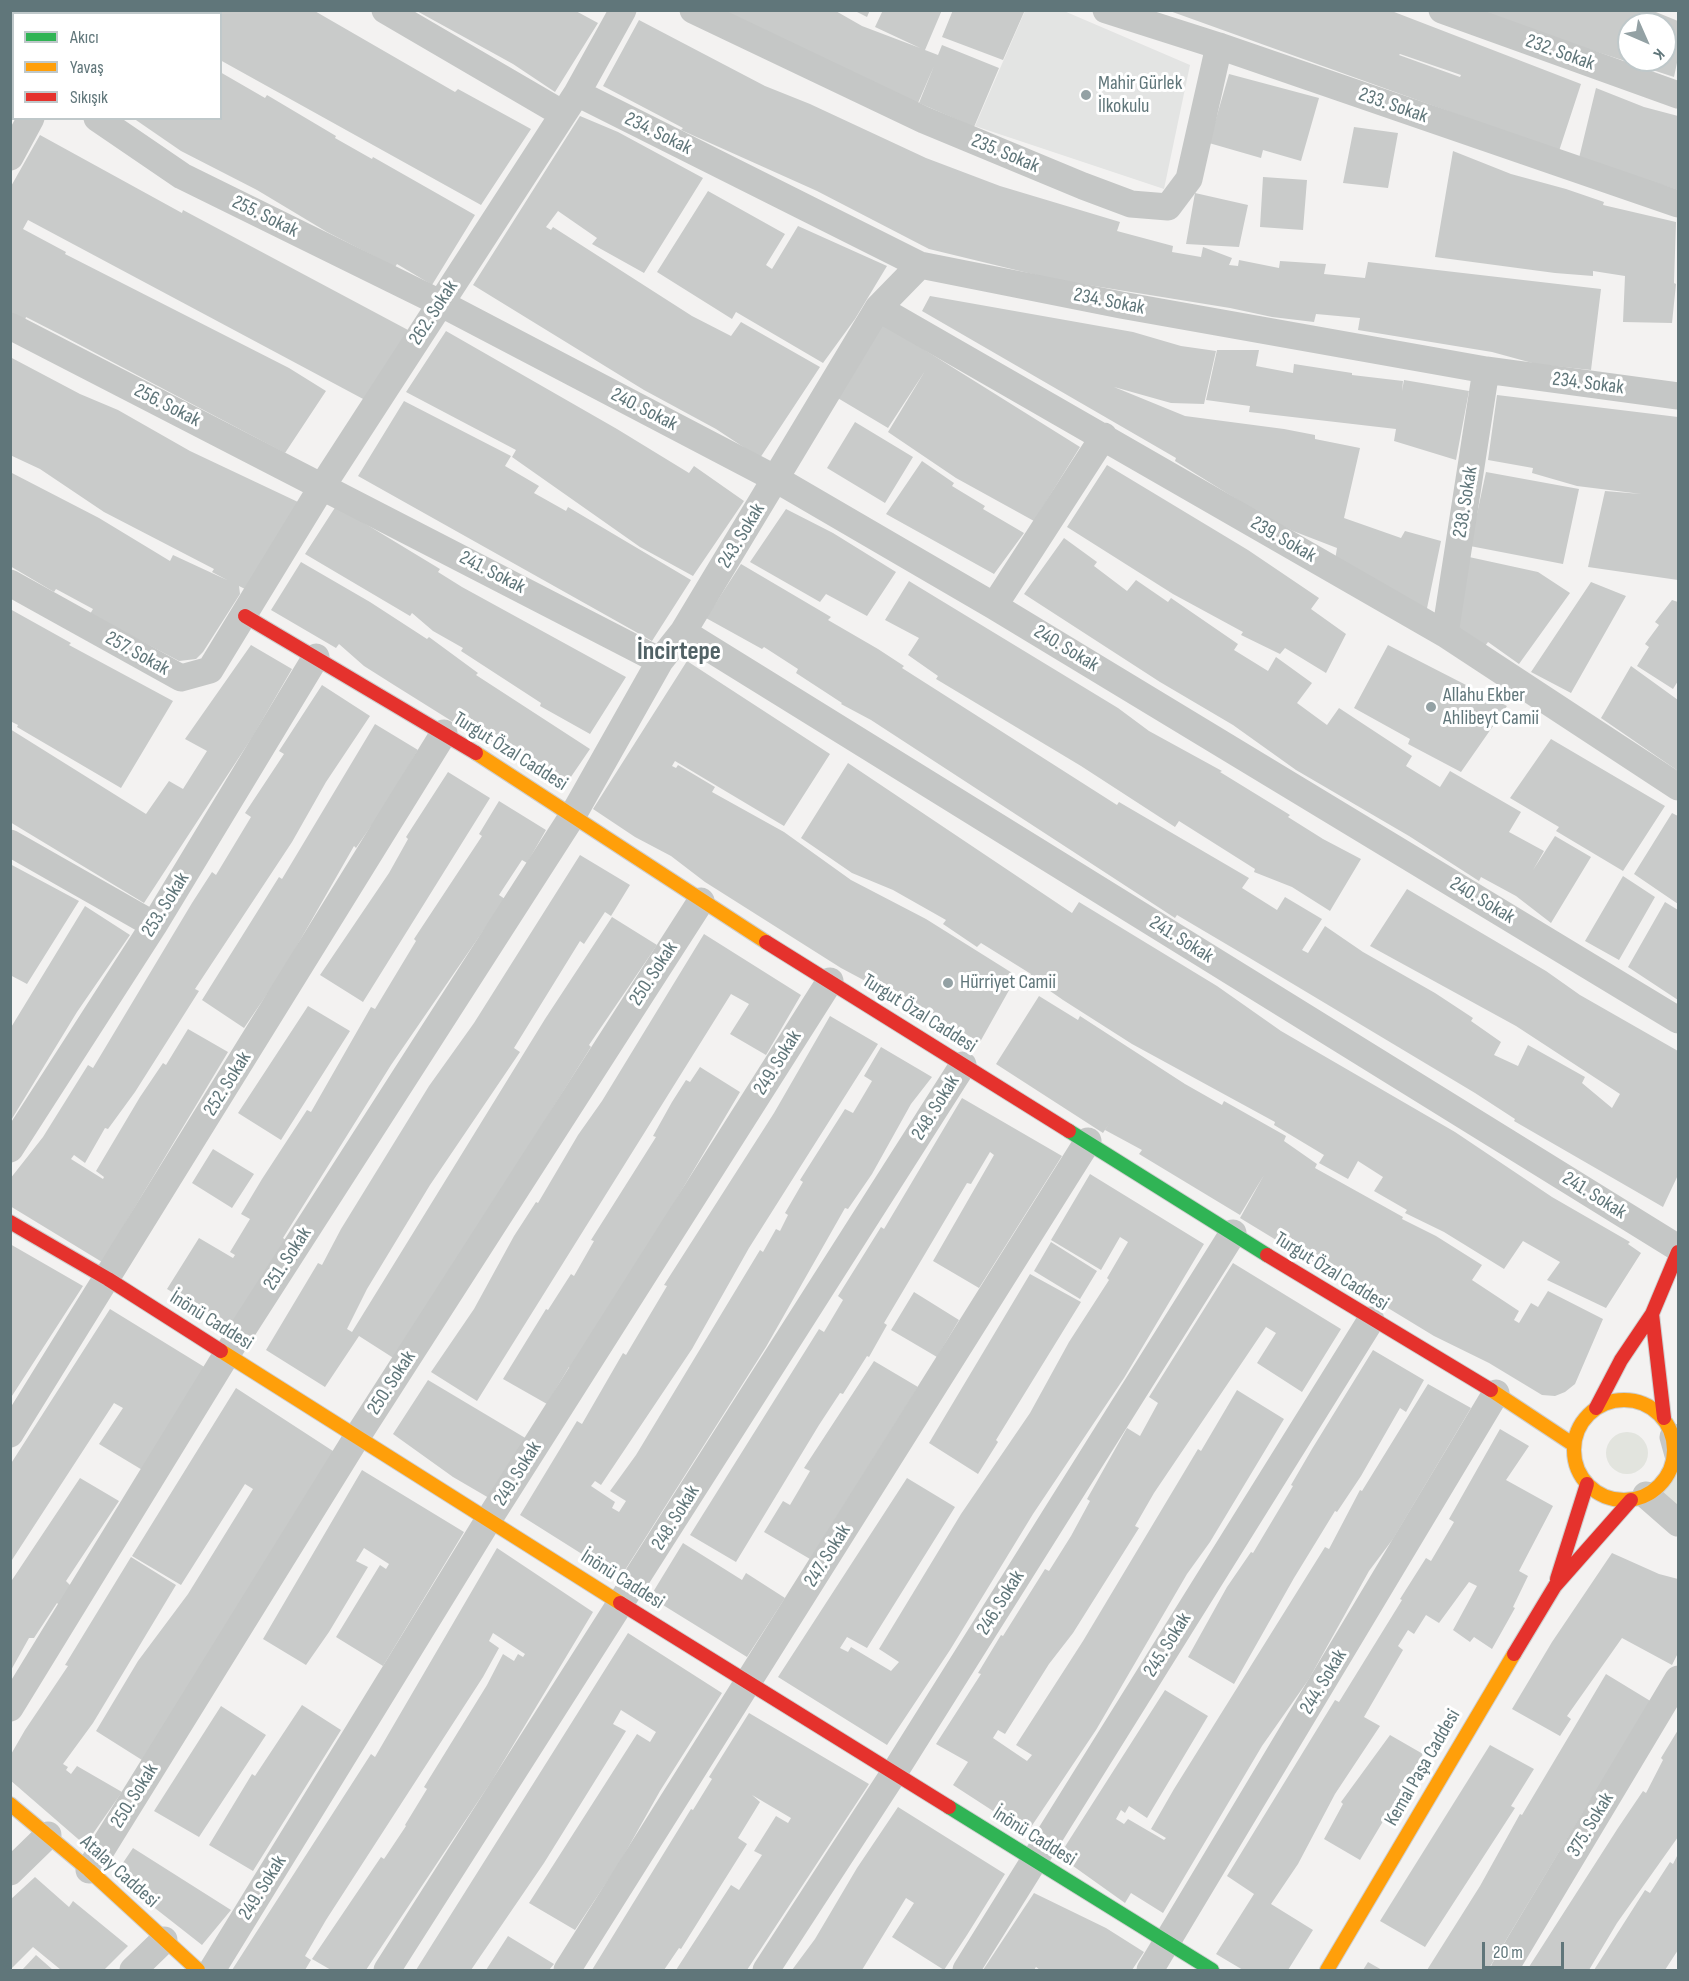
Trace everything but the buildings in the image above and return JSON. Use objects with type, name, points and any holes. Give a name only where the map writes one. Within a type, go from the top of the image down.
[{"type":"street","name":"234. Sokak","points":[[385,10],[570,103],[920,265],[1121,305],[1486,370],[1678,396]]},
{"type":"street","name":"262. Sokak","points":[[244,616],[323,485],[570,103],[623,10]]},
{"type":"street","name":"235. Sokak","points":[[693,10],[924,120],[1131,204],[1168,207],[1189,179],[1219,46]]},
{"type":"street","name":"232. Sokak","points":[[1442,10],[1678,95]]},
{"type":"street","name":"233. Sokak","points":[[1107,11],[1219,46],[1678,204]]},
{"type":"street","points":[[10,157],[30,120]]},
{"type":"street","name":"255. Sokak","points":[[100,120],[182,176],[440,303]]},
{"type":"street","name":"243. Sokak","points":[[573,814],[660,661],[683,632],[878,308],[920,265]]},
{"type":"street","name":"240. Sokak","points":[[440,303],[776,479],[994,606],[1678,1020]]},
{"type":"street","name":"239. Sokak","points":[[878,308],[1445,634],[1678,787]]},
{"type":"street","name":"256. Sokak","points":[[10,326],[323,485]]},
{"type":"street","name":"238. Sokak","points":[[1445,634],[1486,370]]},
{"type":"street","points":[[994,606],[1104,436]]},
{"type":"street","name":"241. Sokak","points":[[323,485],[660,661]]},
{"type":"street","name":"257. Sokak","points":[[10,584],[181,678],[210,670],[244,616]]},
{"type":"street","name":"Turgut Özal Caddesi","points":[[244,616],[444,733],[573,814],[700,901],[1088,1141],[1371,1320],[1496,1393],[1574,1445]]},
{"type":"street","name":"241. Sokak","points":[[683,632],[1678,1250]]},
{"type":"street","name":"253. Sokak","points":[[10,1149],[154,925],[316,657]]},
{"type":"street","name":"252. Sokak","points":[[10,1434],[444,733]]},
{"type":"street","name":"251. Sokak","points":[[10,1708],[227,1353],[573,814]]},
{"type":"street","points":[[10,843],[154,925]]},
{"type":"street","name":"250. Sokak","points":[[89,1869],[357,1437],[700,901]]},
{"type":"street","name":"249. Sokak","points":[[212,1971],[489,1519],[830,981]]},
{"type":"street","name":"248. Sokak","points":[[387,1971],[963,1065]]},
{"type":"street","name":"247. Sokak","points":[[567,1971],[1088,1141]]},
{"type":"street","name":"İnönü Caddesi","points":[[10,1222],[108,1279],[227,1353],[622,1604],[1212,1971]]},
{"type":"street","name":"246. Sokak","points":[[766,1971],[894,1773],[1233,1233]]},
{"type":"street","points":[[1652,1314],[1674,1454],[1670,1471],[1660,1486],[1638,1498],[1614,1499],[1599,1494],[1587,1484],[1574,1459],[1574,1445],[1581,1424],[1596,1408],[1621,1360],[1652,1314],[1678,1250]]},
{"type":"street","name":"245. Sokak","points":[[966,1971],[1371,1320]]},
{"type":"street","name":"244. Sokak","points":[[1150,1971],[1496,1393]]},
{"type":"street","points":[[1596,1408],[1610,1401],[1625,1399],[1640,1402],[1672,1437]]},
{"type":"street","name":"Kemal Paşa Caddesi","points":[[1555,1586],[1587,1484]]},
{"type":"street","points":[[1638,1498],[1678,1523]]},
{"type":"street","name":"Kemal Paşa Caddesi","points":[[1327,1971],[1555,1586],[1638,1498]]},
{"type":"street","name":"375. Sokak","points":[[1504,1971],[1678,1679]]},
{"type":"street","name":"Atalay Caddesi","points":[[10,1804],[89,1869],[198,1971]]},
{"type":"street","points":[[10,1872],[48,1835]]},
{"type":"street","points":[[133,1971],[164,1940]]},
{"type":"shaded area","name":"Mahir Gürlek İlkokulu","points":[[1025,11],[1064,11],[1190,65],[1164,189],[975,126]]},
{"type":"shaded area","points":[[1627,1432],[1642,1438],[1648,1453],[1642,1468],[1627,1474],[1612,1468],[1606,1453],[1612,1438]]},
{"type":"shaded area","points":[[1678,1468],[1678,1515],[1653,1504]]},
{"type":"traffic: fast","points":[[1069,1131],[1267,1255]]},
{"type":"traffic: fast","points":[[949,1807],[1212,1970]]},
{"type":"traffic: slow","points":[[476,753],[766,942]]},
{"type":"traffic: slow","points":[[221,1351],[620,1603]]},
{"type":"traffic: slow","points":[[1491,1390],[1574,1445]]},
{"type":"traffic: slow","points":[[1624,1400],[1652,1408],[1666,1422],[1674,1450],[1666,1478],[1652,1492],[1624,1500],[1596,1492],[1582,1478],[1574,1450],[1582,1422],[1596,1408],[1624,1400]]},
{"type":"traffic: slow","points":[[1327,1970],[1514,1654]]},
{"type":"traffic: slow","points":[[10,1804],[89,1870],[198,1970]]},
{"type":"traffic: jam","points":[[245,616],[476,753]]},
{"type":"traffic: jam","points":[[766,942],[1069,1131]]},
{"type":"traffic: jam","points":[[10,1222],[108,1279],[221,1351]]},
{"type":"traffic: jam","points":[[1596,1408],[1621,1360],[1652,1314],[1678,1252]]},
{"type":"traffic: jam","points":[[1267,1255],[1491,1390]]},
{"type":"traffic: jam","points":[[1652,1314],[1664,1418]]},
{"type":"traffic: jam","points":[[1557,1579],[1587,1484]]},
{"type":"traffic: jam","points":[[1514,1654],[1555,1586],[1631,1500]]},
{"type":"traffic: jam","points":[[620,1603],[949,1807]]},
{"type":"place","name":"Mahir Gürlek İlkokulu","points":[[1086,95]]},
{"type":"place","name":"Allahu Ekber Ahlibeyt Camii","points":[[1431,707]]},
{"type":"place","name":"Hürriyet Camii","points":[[948,983]]},
{"type":"district","name":"İncirtepe","points":[[679,652]]}]
